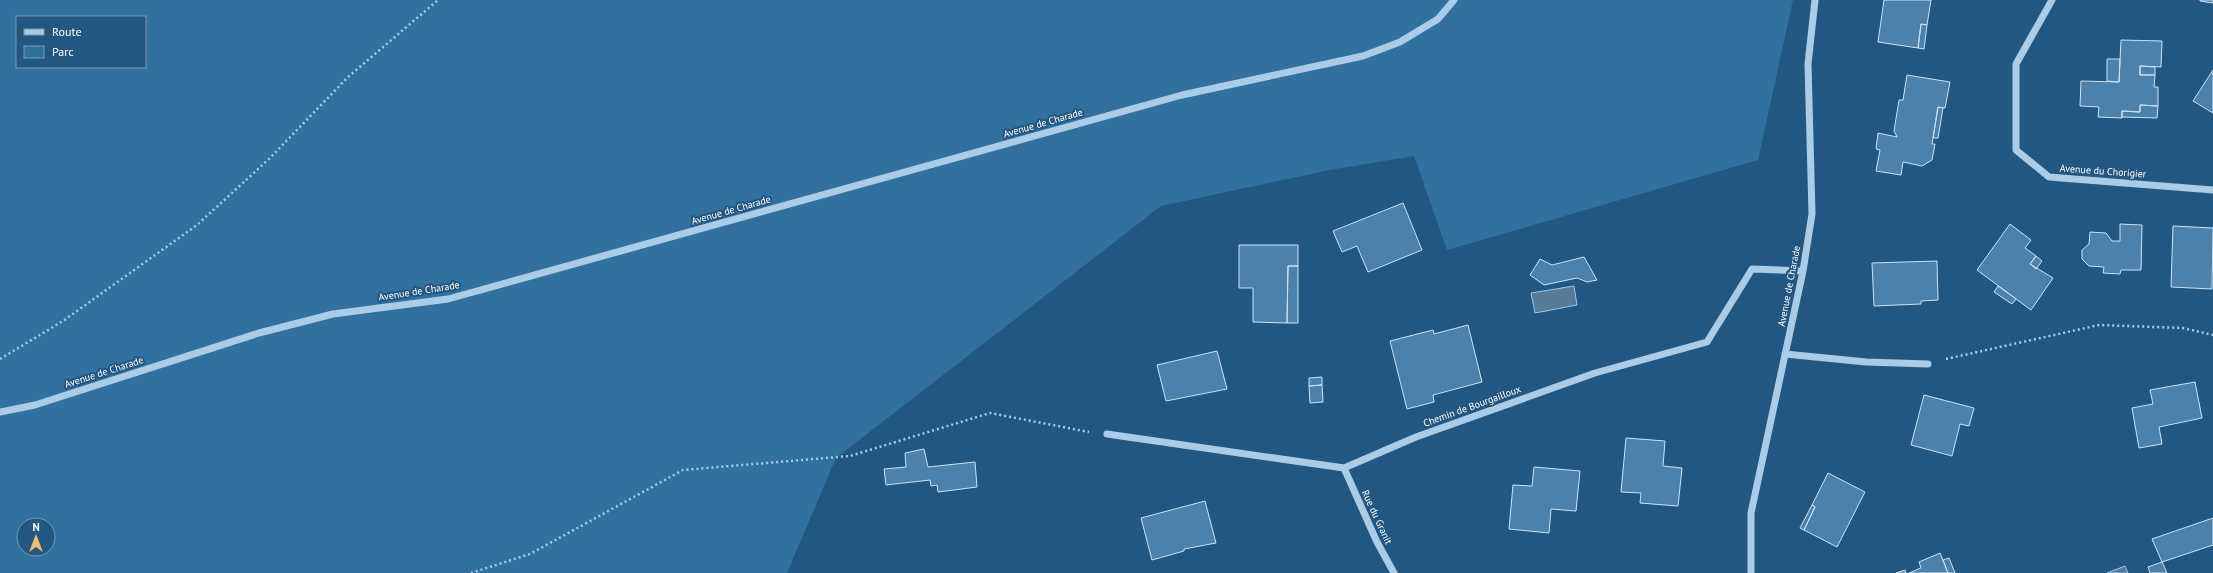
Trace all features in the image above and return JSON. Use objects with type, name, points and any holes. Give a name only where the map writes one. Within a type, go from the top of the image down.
[{"type":"street","name":"Avenue de Charade","points":[[0,412],[35,405],[259,333],[333,314],[448,299],[1182,95],[1363,56],[1400,42],[1438,19],[1454,0]]},
{"type":"street","name":"Avenue de Charade","points":[[1751,573],[1751,513],[1803,271],[1812,214],[1808,64],[1815,0]]},
{"type":"street","name":"Avenue du Chorigier","points":[[2052,0],[2016,64],[2016,150],[2049,177],[2213,190]]},
{"type":"street","name":"Chemin de Bourgailloux","points":[[1344,468],[1416,437],[1594,373],[1707,342],[1752,269],[1803,271]]},
{"type":"street","points":[[1786,354],[1866,362],[1928,364]]},
{"type":"street","points":[[1107,434],[1344,468]]},
{"type":"street","name":"Rue du Granit","points":[[1344,468],[1377,542],[1394,573]]},
{"type":"path","points":[[0,359],[63,321],[197,225],[270,158],[348,77],[438,0]]},
{"type":"path","points":[[1928,364],[2099,325],[2183,328],[2213,335]]},
{"type":"path","points":[[471,573],[530,554],[683,470],[850,456],[990,413],[1087,432],[1107,434]]},
{"type":"green space","points":[[0,0],[1793,0],[1758,160],[1447,250],[1414,156],[1330,170],[1161,206],[836,458],[787,573],[0,573]]},
{"type":"shaded area","points":[[1574,286],[1577,305],[1535,313],[1531,293]]},
{"type":"shaded area","points":[[2125,566],[2128,573],[2107,573]]},
{"type":"building","points":[[1884,0],[1931,0],[1927,25],[1921,24],[1918,48],[1878,42]]},
{"type":"building","points":[[2213,0],[2213,3],[2200,1]]},
{"type":"building","points":[[1921,24],[1927,25],[1924,49],[1918,48]]},
{"type":"building","points":[[2121,40],[2162,41],[2161,67],[2140,66],[2140,75],[2155,75],[2154,87],[2158,87],[2158,106],[2140,105],[2140,112],[2122,111],[2122,118],[2098,117],[2099,107],[2080,106],[2081,81],[2119,82]]},
{"type":"building","points":[[2107,59],[2120,59],[2119,82],[2107,81]]},
{"type":"building","points":[[2140,66],[2155,67],[2155,75],[2140,75]]},
{"type":"building","points":[[2213,70],[2213,113],[2193,101]]},
{"type":"building","points":[[1907,75],[1950,82],[1945,108],[1938,107],[1932,144],[1935,144],[1932,160],[1922,166],[1903,162],[1901,175],[1876,171],[1880,150],[1876,149],[1878,133],[1897,137],[1894,131],[1899,100],[1903,100]]},
{"type":"building","points":[[2140,105],[2158,106],[2157,118],[2122,117],[2122,111],[2140,112]]},
{"type":"building","points":[[1938,107],[1943,108],[1938,138],[1933,138]]},
{"type":"building","points":[[1403,203],[1422,250],[1368,272],[1357,246],[1342,252],[1333,231]]},
{"type":"building","points":[[2010,224],[2031,240],[2025,248],[2036,256],[2030,264],[2053,278],[2031,310],[1977,270]]},
{"type":"building","points":[[2120,224],[2142,225],[2141,270],[2121,270],[2120,274],[2103,273],[2104,267],[2089,266],[2082,259],[2082,250],[2089,244],[2090,232],[2106,233],[2112,241],[2120,241]]},
{"type":"building","points":[[2173,226],[2213,228],[2212,289],[2171,287]]},
{"type":"building","points":[[1239,245],[1298,245],[1298,266],[1288,266],[1287,323],[1253,322],[1253,288],[1239,288]]},
{"type":"building","points":[[2036,256],[2042,261],[2036,269],[2030,264]]},
{"type":"building","points":[[1584,257],[1597,280],[1587,282],[1577,278],[1544,285],[1530,275],[1540,259],[1552,265]]},
{"type":"building","points":[[1937,261],[1938,300],[1921,301],[1921,304],[1874,306],[1872,263]]},
{"type":"building","points":[[1288,266],[1298,266],[1298,323],[1287,323]]},
{"type":"building","points":[[1998,286],[2016,299],[2012,304],[1994,292]]},
{"type":"building","points":[[1468,325],[1482,382],[1433,395],[1434,402],[1407,409],[1390,341],[1433,330],[1434,334]]},
{"type":"building","points":[[1217,351],[1227,389],[1166,401],[1157,365]]},
{"type":"building","points":[[1322,377],[1322,385],[1309,386],[1309,378]]},
{"type":"building","points":[[2195,382],[2202,418],[2159,427],[2162,444],[2139,448],[2132,408],[2153,404],[2150,390]]},
{"type":"building","points":[[1322,385],[1323,402],[1310,403],[1309,386]]},
{"type":"building","points":[[1924,395],[1974,408],[1969,426],[1960,424],[1952,456],[1911,445]]},
{"type":"building","points":[[1626,438],[1665,441],[1663,466],[1682,468],[1678,506],[1640,503],[1641,493],[1621,492]]},
{"type":"building","points":[[924,449],[928,467],[975,462],[977,487],[938,492],[937,485],[931,486],[930,480],[886,485],[884,469],[906,467],[905,453]]},
{"type":"building","points":[[1534,467],[1580,471],[1576,511],[1551,509],[1549,533],[1509,529],[1513,485],[1532,486]]},
{"type":"building","points":[[1828,473],[1865,492],[1837,547],[1804,530],[1815,507],[1812,505]]},
{"type":"building","points":[[1205,501],[1216,543],[1184,549],[1184,551],[1152,560],[1141,518]]},
{"type":"building","points":[[1812,505],[1815,507],[1804,530],[1800,528]]},
{"type":"building","points":[[2213,518],[2213,545],[2162,562],[2152,539]]},
{"type":"building","points":[[1940,553],[1948,573],[1909,573],[1921,568],[1919,562]]},
{"type":"building","points":[[1949,558],[1955,573],[1948,573],[1943,560]]},
{"type":"building","points":[[2162,562],[2167,573],[2150,573],[2148,567]]},
{"type":"building","points":[[1905,570],[1906,573],[1896,573]]}]
